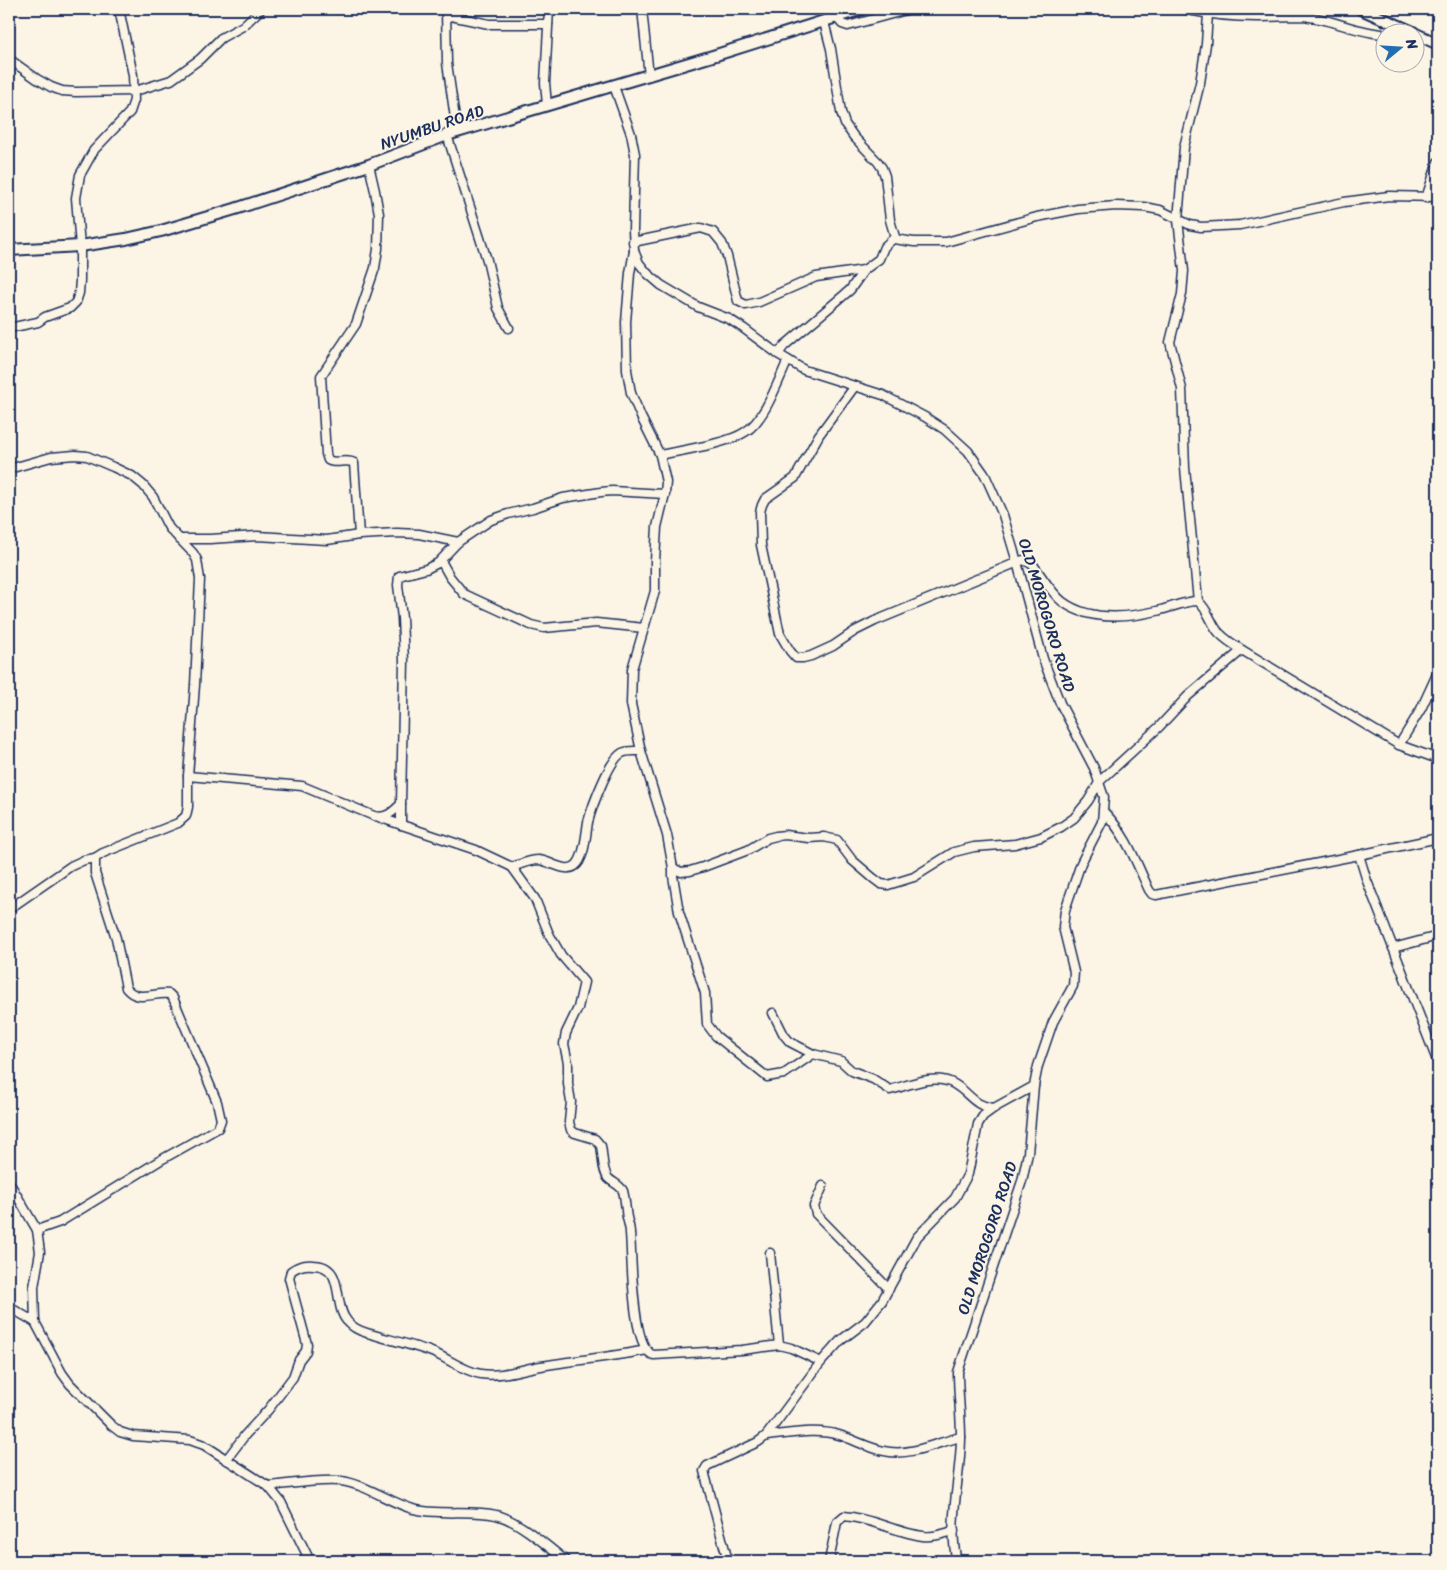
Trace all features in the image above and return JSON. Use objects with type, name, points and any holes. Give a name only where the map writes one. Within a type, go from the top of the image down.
[{"type":"street","points":[[9,328],[38,322],[45,317],[70,308],[76,302],[79,293],[80,246],[76,198],[80,175],[94,150],[130,112],[134,100],[135,91],[119,9]]},
{"type":"street","points":[[9,59],[37,79],[62,91],[135,91],[171,80],[200,59],[221,38],[243,26],[261,9]]},
{"type":"street","points":[[546,105],[544,83],[549,9]]},
{"type":"street","points":[[642,9],[649,76]]},
{"type":"street","name":"NYUMBU ROAD","points":[[9,250],[80,246],[126,239],[235,210],[369,165],[452,133],[649,76],[862,9]]},
{"type":"street","points":[[836,17],[842,24],[848,26],[910,9]]},
{"type":"street","points":[[1183,9],[1208,14],[1253,17],[1303,16],[1374,33]]},
{"type":"street","points":[[1360,9],[1389,22]]},
{"type":"street","points":[[509,328],[498,308],[488,260],[452,133],[447,64],[446,12],[489,24],[548,24]]},
{"type":"street","points":[[1208,14],[1200,83],[1184,147],[1178,220],[1184,271],[1182,294],[1170,342],[1182,389],[1185,468],[1198,601],[1207,610],[1216,629],[1223,637],[1242,650],[1399,745],[1438,759]]},
{"type":"street","points":[[778,354],[784,346],[850,290],[864,270],[879,260],[884,248],[895,236],[890,220],[885,176],[882,168],[854,137],[845,124],[841,112],[831,49],[824,22]]},
{"type":"street","points":[[1424,38],[1438,44]]},
{"type":"street","name":"OLD MOROGORO ROAD","points":[[614,86],[631,134],[635,154],[634,252],[639,263],[647,273],[661,285],[698,307],[729,319],[804,370],[883,395],[925,417],[945,430],[968,452],[985,475],[995,496],[1017,562],[1043,659],[1060,703],[1100,781],[1104,797],[1102,822],[1081,863],[1065,910],[1063,927],[1074,972],[1073,986],[1053,1022],[1038,1066],[1034,1086],[1028,1153],[1022,1181],[958,1372],[961,1437],[954,1531],[957,1561]]},
{"type":"street","points":[[1426,198],[1438,162]]},
{"type":"street","points":[[359,535],[354,463],[350,461],[332,462],[328,460],[326,454],[321,376],[356,324],[375,268],[378,249],[379,214],[369,165]]},
{"type":"street","points":[[894,239],[914,242],[946,242],[1037,217],[1078,209],[1116,206],[1144,207],[1160,210],[1190,225],[1201,227],[1240,225],[1344,202],[1388,196],[1438,197]]},
{"type":"street","points":[[633,242],[701,228],[713,232],[722,244],[727,256],[738,301],[746,306],[816,276],[864,270]]},
{"type":"street","points":[[634,252],[630,273],[626,322],[627,370],[631,393],[660,455],[666,482],[666,494],[657,527],[655,591],[632,669],[631,704],[641,751],[662,817],[673,868],[672,876],[677,903],[703,986],[705,1017],[710,1029],[767,1078],[784,1074],[812,1054]]},
{"type":"street","points":[[660,455],[731,439],[746,432],[756,423],[770,400],[788,360]]},
{"type":"street","points":[[854,386],[818,435],[795,478],[766,499],[760,512],[761,545],[780,634],[796,658],[812,656],[834,646],[855,631],[875,621],[1023,560],[1030,563],[1062,602],[1074,609],[1090,614],[1130,616],[1158,611],[1191,601],[1198,601]]},
{"type":"street","points":[[1438,406],[1438,435]]},
{"type":"street","points":[[9,469],[51,457],[66,455],[87,456],[132,476],[144,485],[169,528],[197,560],[200,579],[186,816],[178,823],[117,846],[95,858],[84,860],[71,866],[9,909]]},
{"type":"street","points":[[402,825],[404,661],[398,576],[426,569],[441,561],[458,542],[491,520],[508,514],[563,498],[612,491],[666,494]]},
{"type":"street","points":[[179,539],[257,536],[327,540],[359,535],[397,533],[419,534],[458,542]]},
{"type":"street","points":[[441,561],[450,577],[464,594],[531,625],[544,628],[596,623],[644,628]]},
{"type":"street","points":[[673,868],[681,872],[703,868],[748,850],[768,838],[776,836],[824,837],[837,840],[852,860],[881,884],[888,885],[914,877],[954,852],[974,847],[1015,844],[1041,836],[1061,828],[1074,818],[1088,801],[1100,781],[1159,727],[1188,696],[1242,650]]},
{"type":"street","points":[[1399,745],[1421,709],[1438,672]]},
{"type":"street","points":[[512,867],[537,860],[567,868],[575,866],[580,860],[588,822],[606,776],[620,754],[627,751],[641,751]]},
{"type":"street","points":[[188,776],[302,786],[360,811],[476,850],[512,867],[535,899],[549,934],[561,955],[584,982],[578,1008],[566,1033],[564,1044],[568,1063],[571,1130],[576,1134],[599,1142],[606,1174],[623,1191],[630,1228],[632,1289],[639,1329],[647,1350],[650,1354],[654,1355],[742,1350],[779,1345],[791,1348],[821,1362]]},
{"type":"street","points":[[381,818],[387,816],[401,804]]},
{"type":"street","points":[[1104,812],[1117,825],[1128,843],[1149,890],[1152,894],[1156,895],[1438,838]]},
{"type":"street","points":[[1359,855],[1438,1063]]},
{"type":"street","points":[[37,1230],[60,1222],[218,1128],[221,1120],[216,1102],[173,998],[169,994],[163,993],[139,996],[131,994],[126,988],[116,938],[95,873],[93,863],[95,858]]},
{"type":"street","points":[[1393,948],[1438,936]]},
{"type":"street","points":[[773,1013],[784,1035],[790,1042],[812,1054],[841,1061],[852,1071],[872,1079],[890,1090],[927,1080],[945,1081],[955,1084],[974,1101],[984,1107],[994,1108]]},
{"type":"street","points":[[728,1561],[704,1471],[707,1466],[758,1442],[766,1436],[821,1362],[840,1341],[864,1322],[882,1301],[917,1237],[954,1198],[968,1174],[978,1124],[983,1116],[1034,1086]]},
{"type":"street","points":[[9,1182],[37,1230],[40,1252],[34,1287],[35,1322],[66,1378],[111,1426],[120,1432],[133,1436],[190,1440],[204,1445],[268,1486],[281,1502],[310,1561]]},
{"type":"street","points":[[823,1186],[814,1206],[816,1214],[889,1289]]},
{"type":"street","points":[[770,1253],[779,1345]]},
{"type":"street","points":[[226,1460],[293,1377],[299,1360],[306,1351],[307,1344],[289,1278],[292,1270],[304,1265],[325,1267],[333,1276],[337,1284],[341,1311],[347,1321],[360,1331],[429,1351],[479,1374],[506,1374],[541,1366],[647,1350]]},
{"type":"street","points":[[9,1307],[35,1322]]},
{"type":"street","points":[[766,1436],[810,1432],[830,1433],[840,1435],[870,1448],[890,1452],[903,1452],[961,1437]]},
{"type":"street","points":[[268,1486],[318,1481],[341,1481],[412,1509],[439,1513],[495,1514],[512,1522],[548,1546],[566,1561]]},
{"type":"street","points":[[829,1561],[837,1522],[844,1516],[923,1536],[954,1531]]}]
